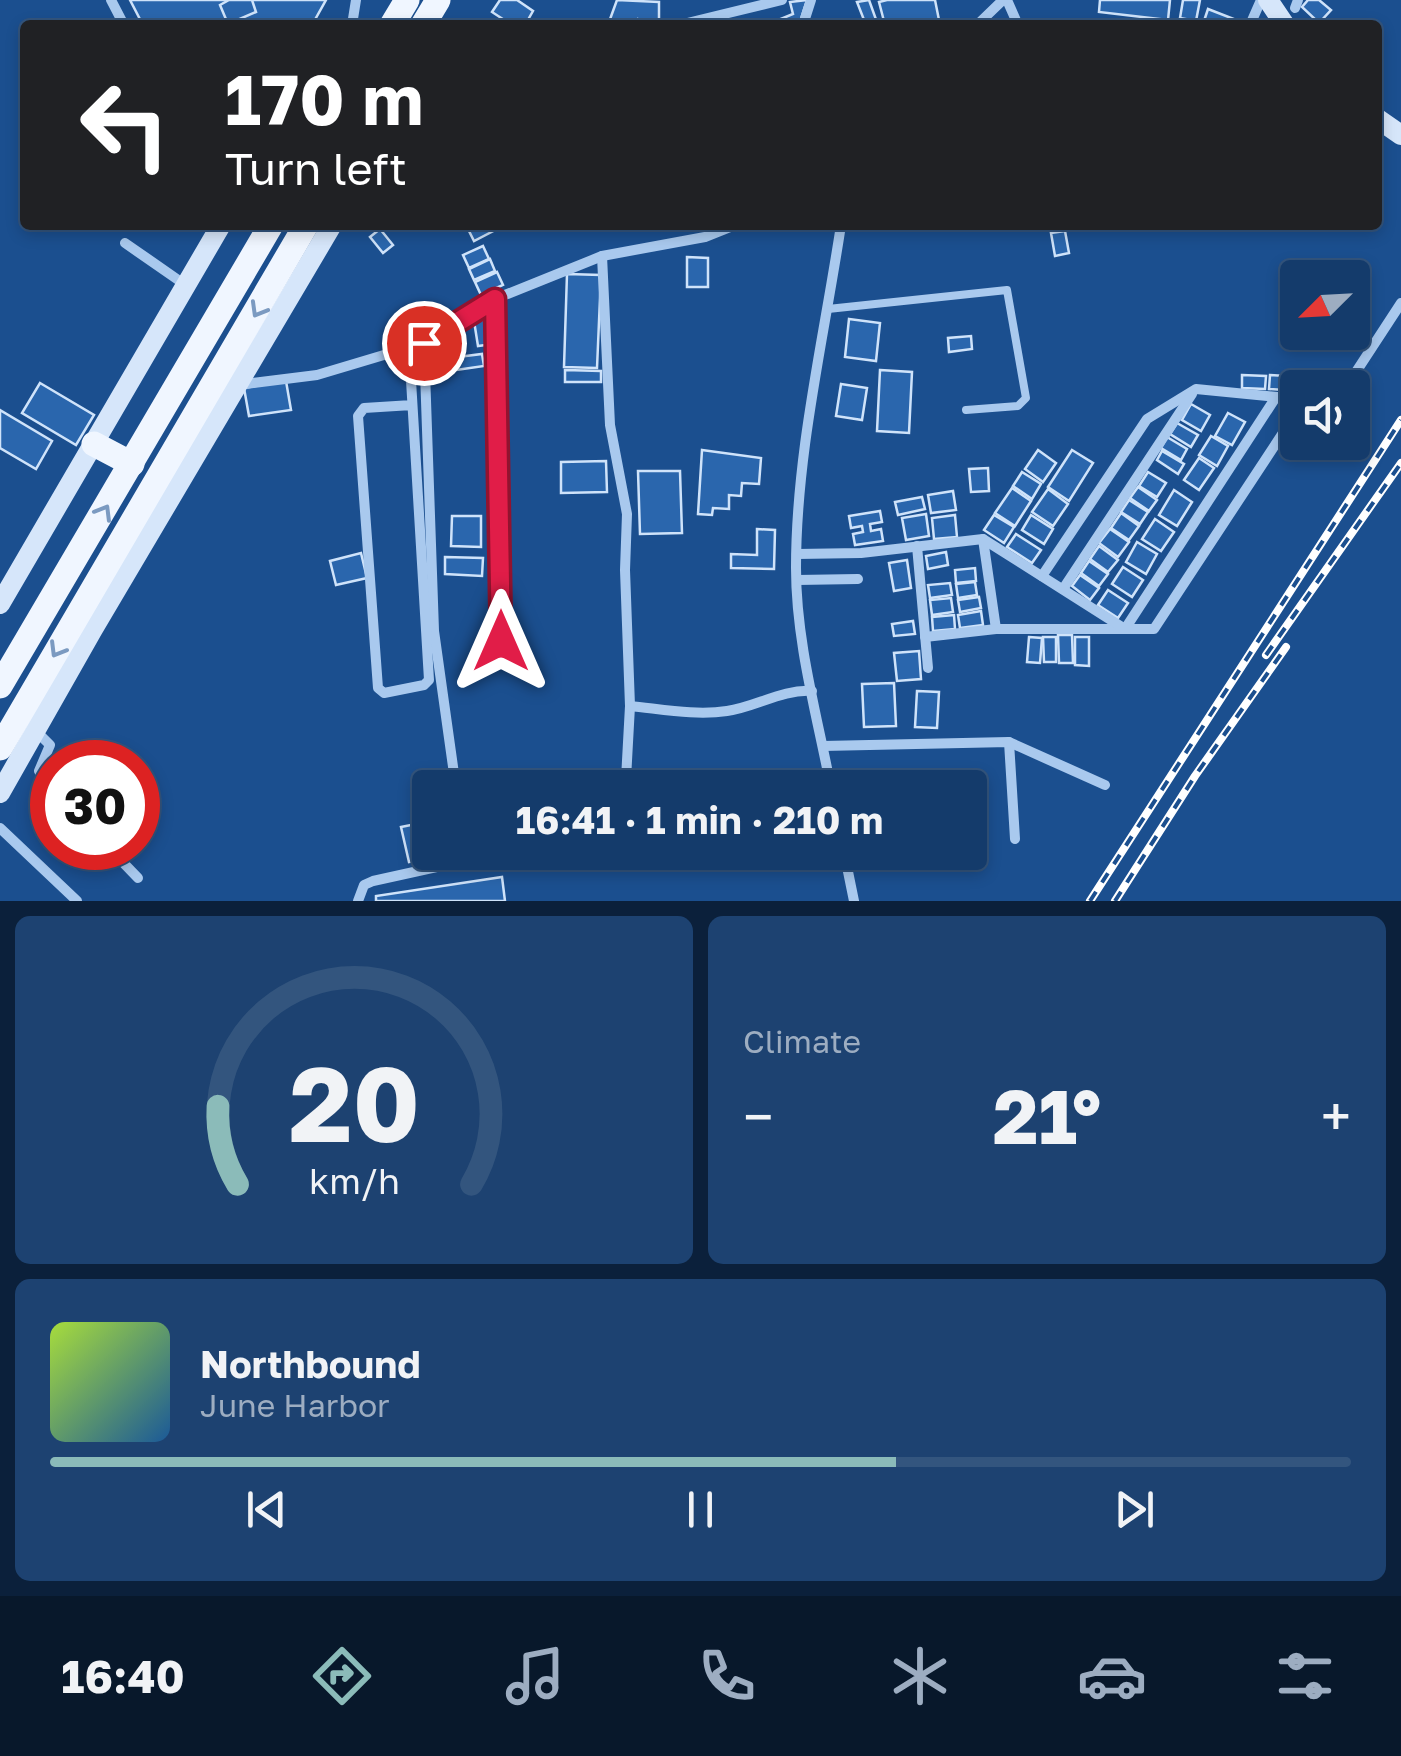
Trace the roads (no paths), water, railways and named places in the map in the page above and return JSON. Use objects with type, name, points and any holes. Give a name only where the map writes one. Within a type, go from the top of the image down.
[{"type":"main road","points":[[0,686],[269,230]]},
{"type":"main road","points":[[9,749],[303,230]]},
{"type":"main road","points":[[94,444],[132,464]]},
{"type":"street","points":[[699,20],[779,0]]},
{"type":"street","points":[[983,20],[1005,0]]},
{"type":"street","points":[[1264,0],[1293,11]]},
{"type":"street","points":[[0,604],[218,230]]},
{"type":"street","points":[[0,793],[9,749],[37,732],[93,629],[329,230]]},
{"type":"street","points":[[236,385],[317,375],[424,343],[495,299],[602,256],[721,230]]},
{"type":"street","points":[[828,770],[800,636],[796,580],[811,396],[840,230]]},
{"type":"street","points":[[125,243],[184,284]]},
{"type":"street","points":[[602,256],[610,425],[627,514],[630,706],[626,770]]},
{"type":"street","points":[[495,299],[501,641]]},
{"type":"street","points":[[1357,370],[1401,303]]},
{"type":"street","points":[[424,343],[433,612],[454,770]]},
{"type":"street","points":[[409,347],[429,680],[424,685],[384,693],[378,688],[358,416],[364,408],[412,404]]},
{"type":"street","points":[[1063,589],[1196,389]]},
{"type":"street","points":[[1042,576],[1147,419],[1196,389],[1280,398]]},
{"type":"street","points":[[1125,628],[1276,397]]},
{"type":"street","points":[[925,637],[996,629],[1154,628],[1280,437]]},
{"type":"street","points":[[797,554],[982,538],[1125,628]]},
{"type":"street","points":[[982,538],[996,629]]},
{"type":"street","points":[[917,546],[928,668]]},
{"type":"street","points":[[796,580],[858,579]]},
{"type":"street","points":[[630,706],[722,712],[794,690],[812,691]]},
{"type":"street","points":[[37,732],[45,740]]},
{"type":"street","points":[[823,746],[1008,742],[1105,785]]},
{"type":"street","points":[[1008,742],[1015,839]]},
{"type":"street","points":[[0,828],[78,901]]},
{"type":"street","points":[[130,870],[138,878]]},
{"type":"street","points":[[358,901],[364,885],[423,870]]},
{"type":"street","points":[[848,870],[854,901]]},
{"type":"lane","points":[[828,309],[1007,290],[1026,398],[1018,406],[966,410]]},
{"type":"railway","points":[[1090,901],[1401,420]]},
{"type":"railway","points":[[1266,655],[1401,463]]},
{"type":"railway","points":[[1115,901],[1195,776],[1286,647]]}]
